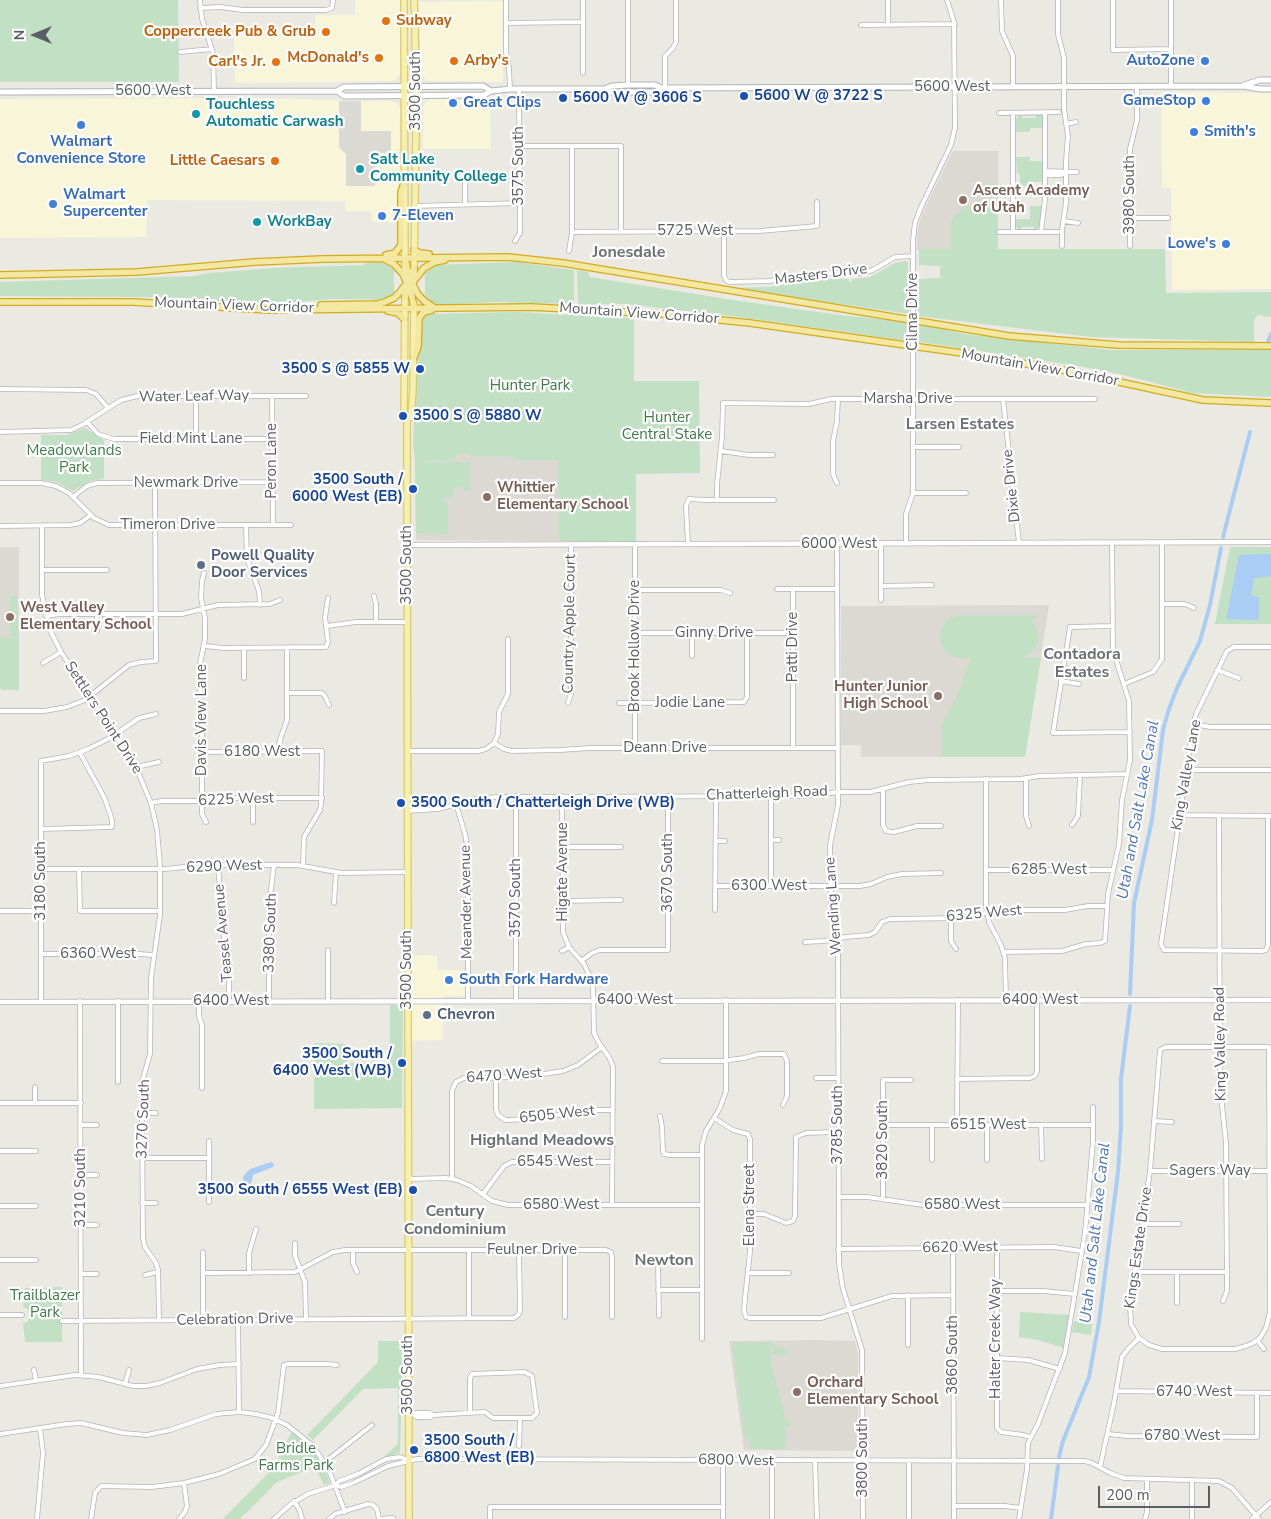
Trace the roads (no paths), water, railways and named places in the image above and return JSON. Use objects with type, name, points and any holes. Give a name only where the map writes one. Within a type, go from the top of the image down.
[{"type":"highway","points":[[322,259],[338,256],[390,255],[397,252],[400,245],[401,192],[405,180]]},
{"type":"highway","points":[[414,250],[426,254],[491,254],[508,257]]},
{"type":"highway","points":[[310,309],[323,305],[382,303],[394,298],[424,268],[435,262],[481,260],[493,257]]},
{"type":"highway","name":"Mountain View Corridor","points":[[0,275],[137,272],[322,259],[508,257],[563,263],[1009,336],[1118,345],[1271,346]]},
{"type":"highway","points":[[382,258],[395,265],[421,298],[429,305],[436,307]]},
{"type":"highway","points":[[405,258],[414,308]]},
{"type":"highway","points":[[405,297],[409,283]]},
{"type":"highway","name":"Mountain View Corridor","points":[[0,302],[133,302],[255,310],[494,307],[591,309],[662,314],[740,322],[969,354],[1050,368],[1191,398],[1222,402],[1271,403]]},
{"type":"highway","points":[[414,358],[418,347],[418,320],[423,313],[430,310],[464,310],[494,307]]},
{"type":"highway","points":[[290,310],[313,312],[390,311],[398,313],[404,318]]},
{"type":"main road","name":"3500 South","points":[[404,0],[405,258]]},
{"type":"main road","name":"3500 South","points":[[409,283],[414,268],[416,180],[415,1]]},
{"type":"main road","name":"5600 West","points":[[1244,86],[1260,80],[1271,80]]},
{"type":"main road","name":"5600 West","points":[[337,91],[344,96],[484,95],[491,91],[510,89],[604,89],[612,86],[628,85],[655,85],[663,88],[1244,86],[1271,89]]},
{"type":"main road","name":"5600 West","points":[[0,92],[337,91],[344,87],[483,86],[491,91]]},
{"type":"main road","name":"5600 West","points":[[604,89],[611,92],[655,92],[663,88]]},
{"type":"main road","name":"3500 South","points":[[405,297],[408,1318],[411,1415],[408,1460],[408,1519]]},
{"type":"main road","name":"3500 South","points":[[406,422],[410,416],[414,358],[414,308]]},
{"type":"street","points":[[200,0],[203,24],[214,60],[214,91]]},
{"type":"street","points":[[200,8],[326,10],[331,9],[333,0]]},
{"type":"street","points":[[506,0],[506,55],[510,89]]},
{"type":"street","points":[[583,0],[583,73]]},
{"type":"street","points":[[628,0],[628,85]]},
{"type":"street","points":[[663,88],[665,56],[676,42],[676,0]]},
{"type":"street","points":[[888,0],[888,24]]},
{"type":"street","name":"Cilma Drive","points":[[906,544],[906,514],[913,493],[913,234],[916,218],[948,154],[954,136],[956,120],[954,18],[947,0]]},
{"type":"street","points":[[1001,0],[1002,31],[1013,56],[1014,86]]},
{"type":"street","points":[[1058,0],[1058,34],[1064,58],[1068,136],[1066,203],[1062,246]]},
{"type":"street","points":[[1114,0],[1114,50],[1171,50]]},
{"type":"street","points":[[1171,0],[1171,86]]},
{"type":"street","points":[[506,23],[583,22]]},
{"type":"street","points":[[861,24],[954,24]]},
{"type":"street","points":[[180,52],[212,49]]},
{"type":"street","name":"3980 South","points":[[1130,246],[1130,146],[1138,120],[1138,86]]},
{"type":"street","name":"3575 South","points":[[515,241],[520,233],[519,89]]},
{"type":"street","points":[[1041,232],[1045,202],[1045,112]]},
{"type":"street","points":[[999,113],[1059,112]]},
{"type":"street","points":[[1013,113],[1013,232]]},
{"type":"street","points":[[1066,124],[1076,122]]},
{"type":"street","points":[[520,146],[621,146],[621,232]]},
{"type":"street","points":[[568,251],[572,232],[572,146]]},
{"type":"street","points":[[1045,173],[1061,175],[1077,172]]},
{"type":"street","points":[[465,174],[465,203]]},
{"type":"street","points":[[414,206],[520,202]]},
{"type":"street","name":"5725 West","points":[[572,232],[769,231],[817,226],[817,202]]},
{"type":"street","points":[[1130,218],[1168,218]]},
{"type":"street","points":[[1064,220],[1078,223]]},
{"type":"street","name":"Masters Drive","points":[[724,231],[724,275],[726,280],[731,282],[765,282],[820,273],[862,273],[872,270],[895,257],[913,256]]},
{"type":"street","points":[[999,232],[1058,232]]},
{"type":"street","points":[[0,389],[86,390],[96,394],[108,408]]},
{"type":"street","points":[[196,396],[196,439]]},
{"type":"street","name":"Peron Lane","points":[[272,396],[273,525]]},
{"type":"street","name":"Water Leaf Way","points":[[0,432],[67,431],[78,428],[121,400],[134,397],[306,396]]},
{"type":"street","points":[[836,483],[833,474],[833,441],[837,421],[838,399]]},
{"type":"street","name":"Marsha Drive","points":[[721,451],[723,403],[809,404],[838,399],[1094,399]]},
{"type":"street","name":"Dixie Drive","points":[[1003,399],[1019,543]]},
{"type":"street","name":"Field Mint Lane","points":[[87,422],[98,434],[110,439],[272,439]]},
{"type":"street","points":[[913,447],[959,447]]},
{"type":"street","points":[[716,500],[716,484],[721,451],[753,455],[774,455]]},
{"type":"street","name":"Newmark Drive","points":[[73,497],[87,486],[97,483],[272,482]]},
{"type":"street","name":"Timeron Drive","points":[[0,483],[49,484],[60,487],[98,521],[109,525],[291,525]]},
{"type":"street","points":[[0,711],[55,710],[72,706],[90,697],[129,665],[156,661],[155,483]]},
{"type":"street","points":[[913,493],[966,493]]},
{"type":"street","points":[[688,544],[686,518],[688,500],[690,498],[774,500]]},
{"type":"street","points":[[0,526],[76,524],[91,515]]},
{"type":"street","points":[[246,525],[247,559],[259,591],[260,604]]},
{"type":"street","name":"Settlers Point Drive","points":[[42,526],[42,595],[52,635],[61,652],[136,767],[151,803],[158,838],[160,911],[150,978],[150,1001]]},
{"type":"street","name":"6000 West","points":[[407,545],[1271,542]]},
{"type":"street","points":[[1004,952],[1062,952],[1081,945],[1105,941],[1106,906],[1112,870],[1119,844],[1122,800],[1130,760],[1129,701],[1114,654],[1112,543]]},
{"type":"street","points":[[1124,684],[1147,676],[1160,663],[1163,651],[1162,543]]},
{"type":"street","name":"Brook Hollow Drive","points":[[635,544],[635,748]]},
{"type":"street","name":"Wending Lane","points":[[837,544],[838,792],[837,814],[831,840],[831,909],[838,939],[838,1000]]},
{"type":"street","points":[[881,544],[881,600]]},
{"type":"street","name":"Country Apple Court","points":[[568,703],[571,694],[571,545]]},
{"type":"street","points":[[42,570],[107,570]]},
{"type":"street","name":"Davis View Lane","points":[[204,573],[202,584],[205,646],[200,670],[200,713],[202,816],[206,822]]},
{"type":"street","points":[[881,586],[932,586]]},
{"type":"street","points":[[777,590],[793,589]]},
{"type":"street","name":"Patti Drive","points":[[793,748],[793,589],[837,589]]},
{"type":"street","points":[[635,590],[719,590],[730,594]]},
{"type":"street","points":[[374,596],[376,622]]},
{"type":"street","points":[[205,646],[287,648],[326,646],[328,642],[325,608],[328,598]]},
{"type":"street","points":[[46,616],[60,614],[186,614],[222,605],[272,604],[280,600]]},
{"type":"street","points":[[1163,604],[1184,604],[1194,608]]},
{"type":"street","points":[[97,614],[97,631]]},
{"type":"street","points":[[327,626],[356,622],[407,622]]},
{"type":"street","points":[[1112,626],[1070,626],[1053,733],[1130,732]]},
{"type":"street","points":[[692,633],[692,656]]},
{"type":"street","name":"Jodie Lane","points":[[619,703],[741,703],[745,701],[747,697],[747,633]]},
{"type":"street","name":"Ginny Drive","points":[[635,634],[793,633]]},
{"type":"street","points":[[407,751],[478,751],[486,749],[494,743],[498,734],[498,715],[508,694],[508,639]]},
{"type":"street","name":"King Valley Lane","points":[[1220,952],[1162,950],[1161,944],[1186,770],[1194,724],[1226,652],[1232,647],[1271,646]]},
{"type":"street","points":[[244,648],[244,678]]},
{"type":"street","points":[[278,752],[287,720],[287,648]]},
{"type":"street","points":[[43,663],[61,652]]},
{"type":"street","points":[[1217,670],[1239,678]]},
{"type":"street","points":[[1061,681],[1079,684]]},
{"type":"street","points":[[287,693],[322,693],[329,706]]},
{"type":"street","points":[[41,829],[112,828],[112,820],[105,799],[80,752],[103,742],[139,718],[156,714]]},
{"type":"street","points":[[1194,724],[1211,727],[1271,727]]},
{"type":"street","name":"Deann Drive","points":[[494,743],[501,748],[512,751],[635,748],[838,748]]},
{"type":"street","name":"6180 West","points":[[202,752],[322,751],[322,798]]},
{"type":"street","name":"3180 South","points":[[41,1002],[41,761],[80,752]]},
{"type":"street","points":[[136,767],[159,762]]},
{"type":"street","points":[[1186,770],[1271,770]]},
{"type":"street","name":"Chatterleigh Road","points":[[407,811],[438,809],[481,798],[516,796],[805,796],[838,792],[867,792],[923,780],[1128,774]]},
{"type":"street","points":[[1072,825],[1078,816],[1080,776]]},
{"type":"street","points":[[1026,778],[1026,816],[1029,826]]},
{"type":"street","points":[[986,779],[987,913],[991,926],[1004,952],[1006,962],[1006,1000]]},
{"type":"street","points":[[883,789],[884,827],[886,832],[894,832],[914,826],[941,826]]},
{"type":"street","name":"3570 South","points":[[516,796],[516,1000]]},
{"type":"street","name":"Higate Avenue","points":[[562,796],[563,928],[569,947],[582,961],[592,980],[593,1030],[596,1038],[610,1057],[613,1066],[612,1205]]},
{"type":"street","name":"3670 South","points":[[582,961],[592,953],[600,950],[668,950],[668,796]]},
{"type":"street","points":[[715,910],[716,796]]},
{"type":"street","points":[[771,796],[771,886]]},
{"type":"street","name":"6225 West","points":[[151,803],[228,798],[322,798]]},
{"type":"street","points":[[253,798],[253,822]]},
{"type":"street","points":[[303,865],[304,837],[320,810],[322,798]]},
{"type":"street","name":"Meander Avenue","points":[[456,804],[468,852],[468,1000]]},
{"type":"street","points":[[1180,815],[1269,816],[1268,945],[1266,950],[1262,952],[1220,952]]},
{"type":"street","name":"King Valley Road","points":[[1219,816],[1220,1093],[1226,1134],[1227,1272],[1226,1293],[1223,1301]]},
{"type":"street","points":[[716,841],[725,840]]},
{"type":"street","points":[[771,840],[779,840]]},
{"type":"street","points":[[562,847],[621,847]]},
{"type":"street","name":"6290 West","points":[[41,869],[160,869],[218,865],[303,865],[336,872],[407,872]]},
{"type":"street","name":"Teasel Avenue","points":[[218,865],[223,906],[223,943],[229,971],[229,1001]]},
{"type":"street","name":"3380 South","points":[[270,1001],[269,905],[274,865]]},
{"type":"street","points":[[79,869],[80,911],[160,911]]},
{"type":"street","name":"6285 West","points":[[986,870],[1112,870]]},
{"type":"street","points":[[334,903],[336,872]]},
{"type":"street","name":"6300 West","points":[[716,886],[868,885],[902,874],[941,873]]},
{"type":"street","points":[[563,900],[621,900]]},
{"type":"street","name":"6325 West","points":[[805,942],[869,935],[875,932],[882,922],[890,918],[969,918],[998,910],[1065,910],[1088,906],[1106,906]]},
{"type":"street","points":[[0,911],[41,911]]},
{"type":"street","points":[[951,918],[951,941],[956,949]]},
{"type":"street","points":[[562,951],[569,947]]},
{"type":"street","points":[[328,950],[328,1001]]},
{"type":"street","name":"6360 West","points":[[41,954],[154,955]]},
{"type":"street","points":[[702,1339],[702,1155],[704,1134],[722,1104],[726,1091],[726,1000]]},
{"type":"street","name":"3785 South","points":[[838,1000],[838,1249]]},
{"type":"street","points":[[957,1125],[958,1000]]},
{"type":"street","points":[[958,1078],[1030,1078],[1035,1076],[1037,1072],[1037,1000]]},
{"type":"street","name":"6400 West","points":[[0,1002],[1271,1000]]},
{"type":"street","points":[[118,1001],[118,1082]]},
{"type":"street","name":"3270 South","points":[[150,1001],[150,1054],[142,1082],[143,1238],[145,1247],[156,1263],[158,1272]]},
{"type":"street","points":[[199,1001],[199,1016],[202,1025],[202,1088]]},
{"type":"street","name":"3210 South","points":[[80,1002],[81,1375]]},
{"type":"street","name":"6470 West","points":[[452,1179],[452,1091],[454,1083],[462,1078],[524,1078],[563,1071],[583,1062],[602,1047]]},
{"type":"street","name":"Kings Estate Drive","points":[[1140,1338],[1131,1324],[1129,1315],[1150,1171],[1159,1054],[1161,1049],[1166,1047],[1220,1047]]},
{"type":"street","points":[[1100,1467],[1122,1358],[1128,1348],[1140,1338],[1152,1346],[1165,1349],[1235,1349],[1257,1340],[1266,1328],[1269,1316],[1269,1047],[1220,1047]]},
{"type":"street","points":[[662,1061],[727,1060],[761,1054],[785,1055],[787,1061],[787,1096],[783,1106]]},
{"type":"street","name":"6505 West","points":[[496,1078],[496,1109],[502,1118],[523,1120],[582,1110],[613,1110]]},
{"type":"street","points":[[816,1078],[838,1078]]},
{"type":"street","name":"3820 South","points":[[883,1199],[883,1080],[911,1080]]},
{"type":"street","points":[[35,1087],[35,1103]]},
{"type":"street","points":[[0,1103],[81,1103]]},
{"type":"street","points":[[1020,1519],[1030,1437],[1038,1424],[1065,1357],[1085,1226],[1093,1107]]},
{"type":"street","points":[[142,1113],[156,1113]]},
{"type":"street","points":[[660,1116],[664,1154],[702,1155]]},
{"type":"street","name":"Elena Street","points":[[714,1118],[733,1130],[749,1136],[749,1273],[745,1298],[745,1315],[750,1318],[818,1318],[850,1310]]},
{"type":"street","points":[[1154,1121],[1172,1122]]},
{"type":"street","points":[[81,1125],[97,1125]]},
{"type":"street","points":[[932,1125],[932,1160]]},
{"type":"street","points":[[987,1125],[987,1160]]},
{"type":"street","points":[[1042,1125],[1042,1160]]},
{"type":"street","name":"6515 West","points":[[883,1126],[1093,1125]]},
{"type":"street","points":[[750,1214],[764,1214],[786,1223],[792,1222],[794,1220],[796,1137],[799,1134],[806,1133],[838,1132]]},
{"type":"street","points":[[209,1141],[209,1202]]},
{"type":"street","points":[[0,1151],[36,1151]]},
{"type":"street","points":[[142,1158],[209,1158]]},
{"type":"street","name":"6545 West","points":[[482,1194],[504,1166],[512,1162],[612,1162]]},
{"type":"street","name":"Sagers Way","points":[[1150,1171],[1270,1171]]},
{"type":"street","points":[[81,1175],[97,1175]]},
{"type":"street","points":[[408,1179],[452,1179]]},
{"type":"street","name":"6580 West","points":[[452,1179],[471,1186],[495,1202],[508,1205],[702,1205]]},
{"type":"street","name":"6580 West","points":[[839,1197],[867,1197],[923,1205],[1087,1205]]},
{"type":"street","points":[[142,1203],[156,1203]]},
{"type":"street","points":[[0,1206],[36,1206]]},
{"type":"street","points":[[1142,1224],[1179,1224]]},
{"type":"street","points":[[81,1225],[97,1225]]},
{"type":"street","points":[[249,1273],[249,1253],[256,1229]]},
{"type":"street","points":[[295,1243],[295,1256],[306,1286],[306,1319]]},
{"type":"street","name":"6620 West","points":[[838,1249],[997,1247],[1058,1248],[1081,1251]]},
{"type":"street","name":"Halter Creek Way","points":[[997,1247],[997,1426],[998,1431],[1030,1437]]},
{"type":"street","name":"3800 South","points":[[838,1249],[840,1275],[860,1343],[862,1360],[863,1519]]},
{"type":"street","name":"3860 South","points":[[953,1249],[954,1519]]},
{"type":"street","points":[[353,1250],[353,1263],[357,1272]]},
{"type":"street","name":"Feulner Drive","points":[[301,1270],[333,1252],[353,1250],[605,1250],[610,1251],[612,1257],[612,1317]]},
{"type":"street","points":[[469,1250],[469,1318]]},
{"type":"street","name":"Celebration Drive","points":[[62,1321],[512,1318],[518,1315],[519,1250]]},
{"type":"street","points":[[565,1250],[565,1317]]},
{"type":"street","points":[[203,1252],[203,1319]]},
{"type":"street","points":[[0,1260],[36,1260]]},
{"type":"street","points":[[658,1262],[658,1316]]},
{"type":"street","points":[[203,1273],[288,1273],[301,1270]]},
{"type":"street","points":[[145,1275],[158,1272],[159,1321]]},
{"type":"street","points":[[1135,1272],[1227,1272]]},
{"type":"street","points":[[1177,1272],[1177,1303]]},
{"type":"street","points":[[749,1273],[789,1273]]},
{"type":"street","points":[[81,1274],[97,1274]]},
{"type":"street","points":[[658,1290],[702,1290]]},
{"type":"street","points":[[996,1291],[1045,1291],[1075,1294]]},
{"type":"street","points":[[908,1295],[908,1346]]},
{"type":"street","points":[[850,1310],[892,1296],[953,1295]]},
{"type":"street","points":[[0,1315],[22,1315]]},
{"type":"street","points":[[238,1319],[239,1412]]},
{"type":"street","points":[[1257,1340],[1264,1349]]},
{"type":"street","points":[[997,1358],[1028,1360],[1060,1370]]},
{"type":"street","points":[[0,1386],[81,1375],[106,1378],[137,1386],[153,1385],[206,1367],[239,1364]]},
{"type":"street","points":[[92,1519],[95,1492],[101,1486],[146,1487],[184,1483],[219,1474],[255,1458],[266,1445],[276,1420],[280,1407],[284,1365],[327,1364],[337,1366]]},
{"type":"street","points":[[34,1370],[36,1380]]},
{"type":"street","points":[[125,1384],[129,1370]]},
{"type":"street","points":[[178,1370],[180,1375]]},
{"type":"street","points":[[411,1415],[416,1413],[430,1413],[433,1415],[486,1412],[497,1418],[520,1419],[535,1416],[537,1409],[530,1374],[525,1372],[472,1374],[470,1378],[470,1412]]},
{"type":"street","name":"6740 West","points":[[1116,1392],[1271,1393]]},
{"type":"street","name":"6780 West","points":[[1108,1434],[1124,1436],[1257,1437],[1257,1393]]},
{"type":"street","points":[[0,1434],[81,1423],[123,1433],[147,1434],[170,1430],[216,1414],[239,1412],[256,1414],[276,1420],[307,1440],[325,1462],[336,1485],[345,1512]]},
{"type":"street","points":[[520,1419],[520,1446]]},
{"type":"street","points":[[325,1462],[372,1425]]},
{"type":"street","points":[[37,1519],[43,1454],[40,1428]]},
{"type":"street","name":"6800 West","points":[[274,1519],[294,1501],[308,1494],[336,1485],[339,1481],[358,1474],[386,1459],[400,1457],[408,1460],[1085,1461],[1124,1478],[1214,1480],[1228,1484],[1258,1517]]},
{"type":"street","points":[[723,1460],[724,1519]]},
{"type":"street","points":[[772,1461],[772,1519]]},
{"type":"street","points":[[815,1461],[817,1519]]},
{"type":"street","points":[[909,1461],[909,1519]]},
{"type":"street","points":[[1145,1519],[1147,1479]]},
{"type":"street","points":[[1192,1480],[1192,1519]]},
{"type":"street","points":[[179,1519],[187,1506],[184,1483]]},
{"type":"street","points":[[294,1501],[302,1519]]},
{"type":"street","points":[[1252,1519],[1258,1517],[1271,1502]]},
{"type":"street","points":[[329,1519],[335,1514],[366,1504],[376,1508],[379,1519],[393,1518]]},
{"type":"street","points":[[954,1506],[1006,1506],[1021,1508]]},
{"type":"street","points":[[490,1519],[490,1507],[723,1507]]},
{"type":"water","points":[[1271,554],[1271,576],[1254,578],[1251,596],[1259,597],[1259,620],[1226,619],[1239,555]]},
{"type":"water","points":[[271,1162],[274,1164],[273,1167],[253,1175],[250,1187],[246,1186],[243,1179],[250,1169]]},
{"type":"waterway","name":"Utah and Salt Lake Canal","points":[[1268,342],[1271,334]]},
{"type":"waterway","name":"Utah and Salt Lake Canal","points":[[1223,537],[1250,432]]},
{"type":"waterway","name":"Utah and Salt Lake Canal","points":[[1130,994],[1134,903],[1152,820],[1163,730],[1177,688],[1200,641],[1210,605],[1221,548]]},
{"type":"waterway","name":"Utah and Salt Lake Canal","points":[[1059,1457],[1063,1441],[1089,1377],[1099,1322],[1118,1172],[1121,1126],[1121,1079],[1130,1006]]},
{"type":"waterway","name":"Utah and Salt Lake Canal","points":[[1051,1519],[1058,1466]]},
{"type":"place","name":"Subway","points":[[386,21]]},
{"type":"place","name":"Coppercreek Pub & Grub","points":[[326,32]]},
{"type":"place","name":"McDonald's","points":[[379,58]]},
{"type":"place","name":"Arby's","points":[[454,61]]},
{"type":"place","name":"AutoZone","points":[[1205,61]]},
{"type":"place","name":"Carl's Jr.","points":[[276,62]]},
{"type":"place","name":"5600 W @ 3722 S","points":[[744,96]]},
{"type":"place","name":"5600 W @ 3606 S","points":[[563,98]]},
{"type":"place","name":"GameStop","points":[[1206,101]]},
{"type":"place","name":"Great Clips","points":[[453,103]]},
{"type":"place","name":"Touchless Automatic Carwash","points":[[196,114]]},
{"type":"place","name":"Walmart Convenience Store","points":[[81,125]]},
{"type":"place","name":"Smith's","points":[[1194,132]]},
{"type":"place","name":"Little Caesars","points":[[275,161]]},
{"type":"place","name":"Salt Lake Community College","points":[[360,169]]},
{"type":"place","name":"Ascent Academy of Utah","points":[[963,200]]},
{"type":"place","name":"Walmart Supercenter","points":[[53,204]]},
{"type":"place","name":"7-Eleven","points":[[382,216]]},
{"type":"place","name":"WorkBay","points":[[257,222]]},
{"type":"place","name":"Lowe's","points":[[1226,244]]},
{"type":"place","name":"3500 S @ 5855 W","points":[[420,369]]},
{"type":"place","name":"3500 S @ 5880 W","points":[[403,416]]},
{"type":"place","name":"3500 South / 6000 West (EB)","points":[[413,489]]},
{"type":"place","name":"Whittier Elementary School","points":[[487,497]]},
{"type":"place","name":"Powell Quality Door Services","points":[[201,565]]},
{"type":"place","name":"West Valley Elementary School","points":[[10,617]]},
{"type":"place","name":"Hunter Junior High School","points":[[938,696]]},
{"type":"place","name":"3500 South / Chatterleigh Drive (WB)","points":[[401,803]]},
{"type":"place","name":"South Fork Hardware","points":[[449,980]]},
{"type":"place","name":"Chevron","points":[[427,1015]]},
{"type":"place","name":"3500 South / 6400 West (WB)","points":[[402,1063]]},
{"type":"place","name":"3500 South / 6555 West (EB)","points":[[413,1190]]},
{"type":"place","name":"Orchard Elementary School","points":[[797,1392]]},
{"type":"place","name":"3500 South / 6800 West (EB)","points":[[414,1450]]},
{"type":"district","name":"Jonesdale","points":[[629,253]]},
{"type":"district","name":"Larsen Estates","points":[[960,425]]},
{"type":"district","name":"Contadora Estates","points":[[1082,664]]},
{"type":"district","name":"Highland Meadows","points":[[542,1141]]},
{"type":"district","name":"Century Condominium","points":[[455,1221]]},
{"type":"district","name":"Newton","points":[[664,1261]]},
{"type":"park label","name":"Hunter Park","points":[[530,386]]},
{"type":"park label","name":"Hunter Central Stake","points":[[667,426]]},
{"type":"park label","name":"Meadowlands Park","points":[[74,460]]},
{"type":"park label","name":"Trailblazer Park","points":[[45,1304]]},
{"type":"park label","name":"Bridle Farms Park","points":[[296,1458]]}]
